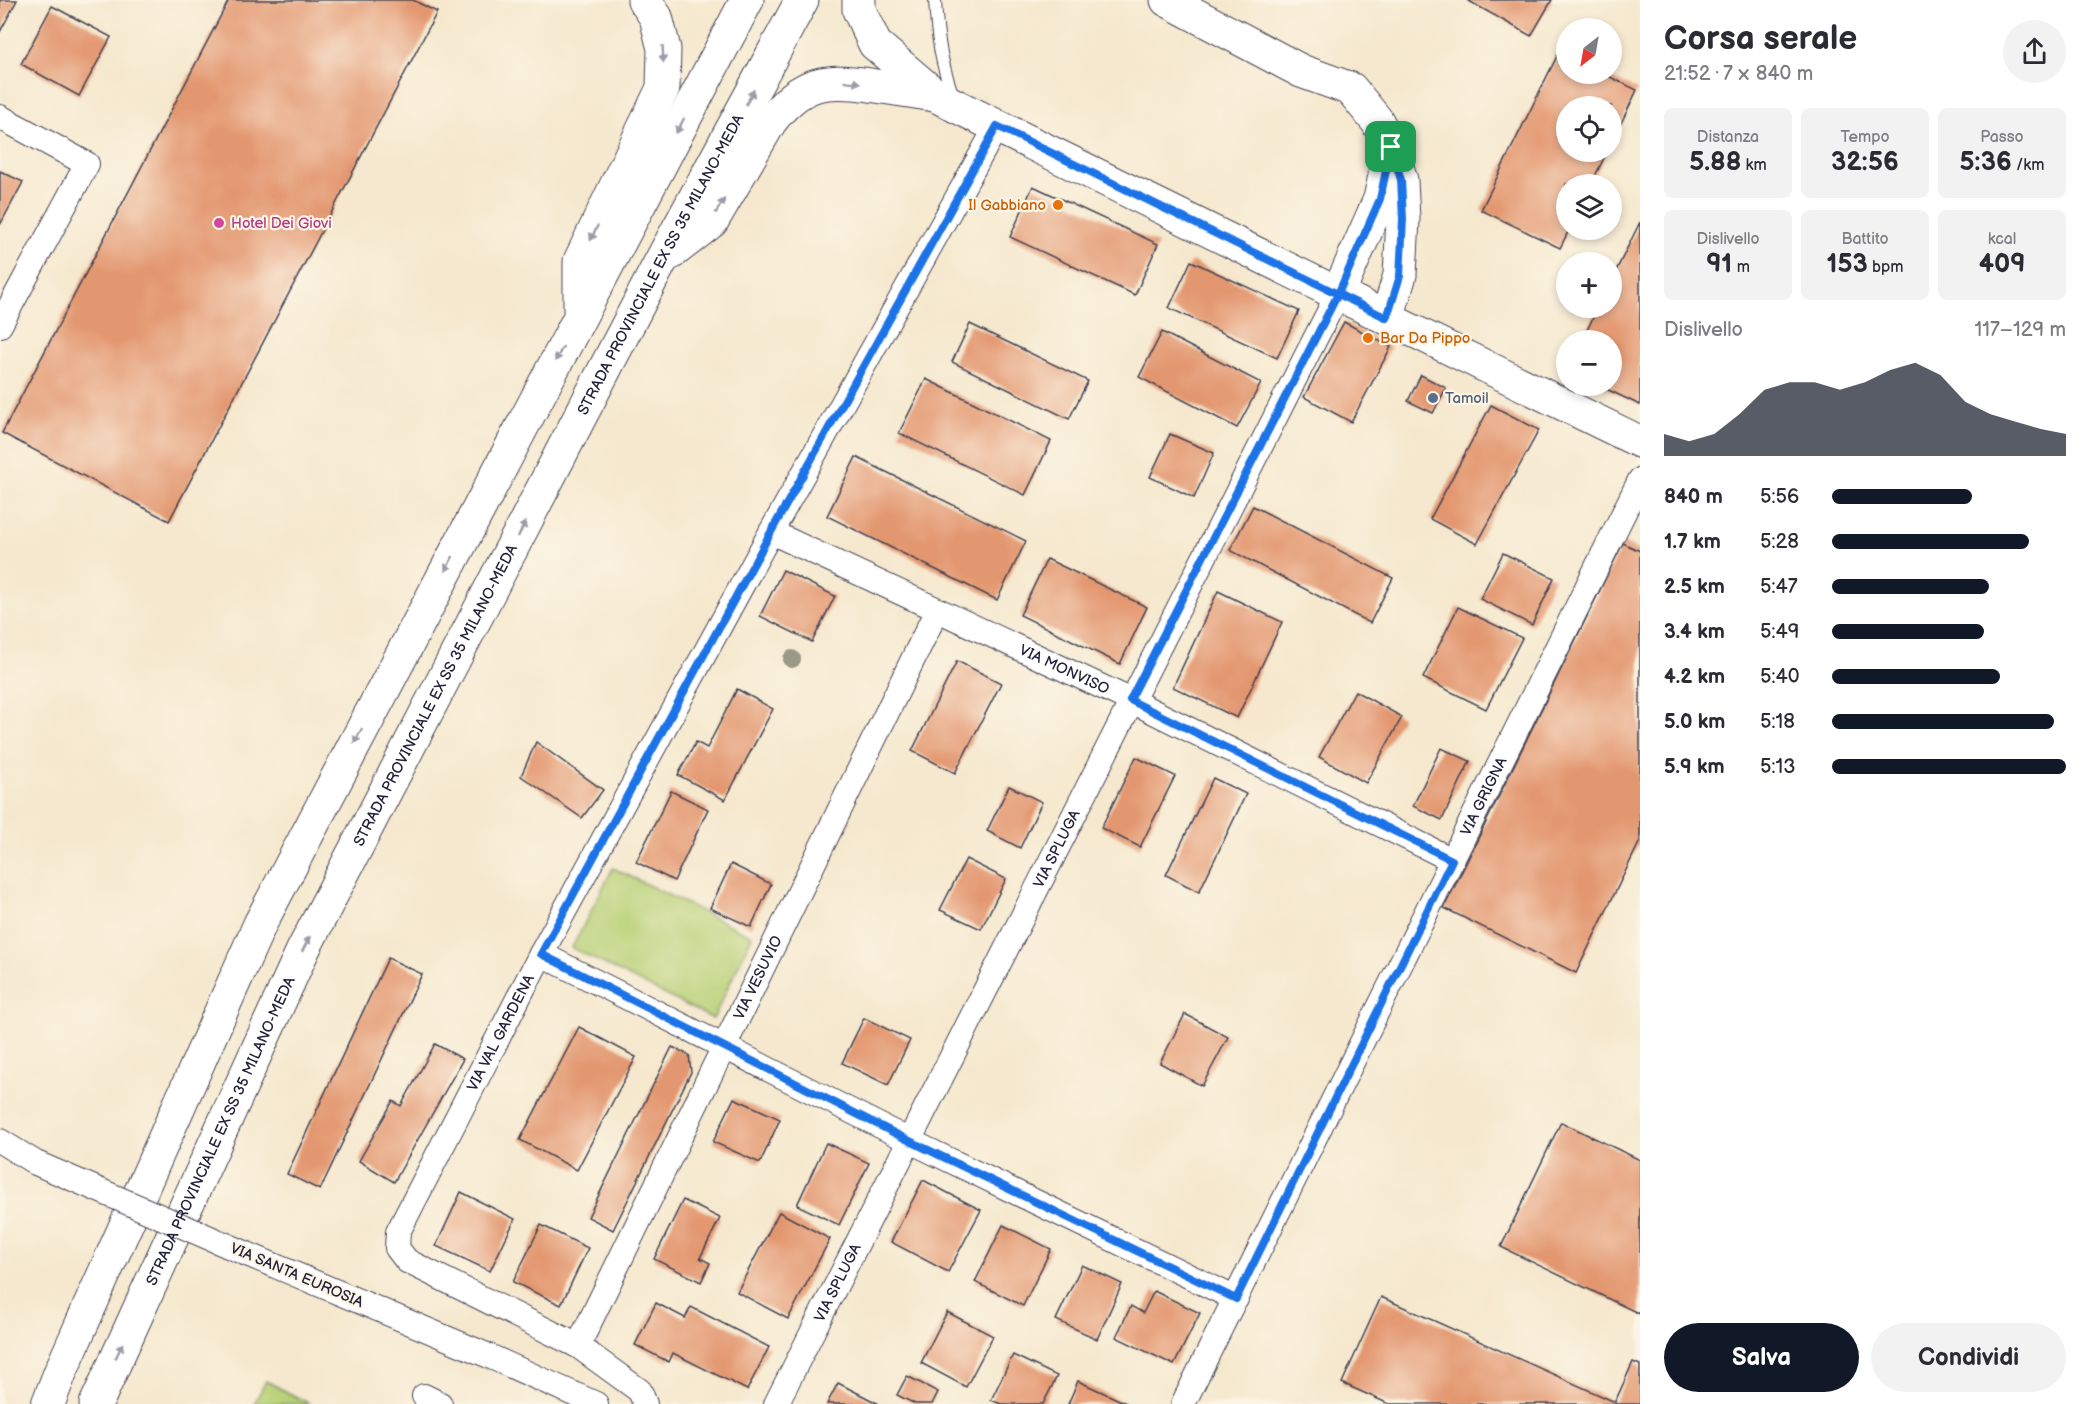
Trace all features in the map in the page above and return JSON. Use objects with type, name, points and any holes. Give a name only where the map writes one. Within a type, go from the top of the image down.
[{"type":"main road","points":[[580,314],[580,261],[663,88],[664,49],[656,17],[644,0]]},
{"type":"main road","points":[[48,1404],[260,924],[747,0]]},
{"type":"main road","name":"STRADA PROVINCIALE EX SS 35 MILANO-MEDA","points":[[96,1404],[303,950],[663,259],[802,0]]},
{"type":"main road","points":[[859,0],[859,10],[875,44],[946,100],[1387,318],[1400,276],[1403,219],[1401,180],[1391,147],[1377,121],[1351,89],[1301,71],[1167,0]]},
{"type":"main road","points":[[663,259],[712,221],[770,122],[780,109],[799,93],[821,83],[851,81],[946,100]]},
{"type":"main road","points":[[1338,294],[1380,199],[1391,147]]},
{"type":"street","points":[[0,117],[87,164],[0,325]]},
{"type":"street","name":"VIA VAL GARDENA","points":[[578,1346],[407,1261],[397,1248],[398,1232],[541,954],[771,532],[997,126]]},
{"type":"street","name":"VIA SPLUGA","points":[[776,1404],[1130,700],[1338,294]]},
{"type":"street","points":[[1387,318],[1640,442]]},
{"type":"street","name":"VIA GRIGNA","points":[[1183,1404],[1640,480]]},
{"type":"street","name":"VIA MONVISO","points":[[771,532],[1130,700],[1452,860]]},
{"type":"street","name":"VIA VESUVIO","points":[[578,1346],[937,610]]},
{"type":"street","points":[[541,954],[910,1141],[1236,1299]]},
{"type":"street","name":"VIA SANTA EUROSIA","points":[[0,1141],[36,1163],[596,1404]]},
{"type":"street","points":[[578,1346],[640,1392],[645,1404]]},
{"type":"lane","points":[[935,0],[946,100]]},
{"type":"green space","points":[[613,868],[752,936],[713,1019],[572,948]]},
{"type":"green space","points":[[266,1381],[310,1404],[254,1404]]},
{"type":"building","points":[[0,0],[17,0],[0,32]]},
{"type":"building","name":"Hotel Dei Giovi","points":[[229,0],[413,0],[437,12],[169,521],[2,433]]},
{"type":"building","points":[[1467,0],[1552,0],[1531,36]]},
{"type":"building","points":[[52,6],[111,37],[79,96],[21,64]]},
{"type":"building","points":[[1556,58],[1556,84],[1622,83],[1637,90],[1622,121],[1622,96],[1556,96],[1556,162],[1602,162],[1596,174],[1556,174],[1556,240],[1564,240],[1560,248],[1481,210]]},
{"type":"building","points":[[0,171],[23,182],[0,225]]},
{"type":"building","points":[[1033,186],[1158,244],[1135,295],[1010,237]]},
{"type":"building","points":[[1640,222],[1640,405],[1621,396],[1622,330],[1587,330],[1593,318],[1622,318],[1622,259]]},
{"type":"building","points":[[1191,261],[1299,311],[1277,358],[1169,308]]},
{"type":"building","points":[[1344,322],[1391,347],[1351,422],[1304,397]]},
{"type":"building","points":[[970,324],[1088,381],[1069,419],[952,362]]},
{"type":"building","points":[[1162,332],[1261,383],[1237,428],[1139,377]]},
{"type":"building","points":[[1421,375],[1446,388],[1433,413],[1408,401]]},
{"type":"building","points":[[926,379],[1051,441],[1025,495],[899,433]]},
{"type":"building","points":[[1491,405],[1539,430],[1477,544],[1430,519]]},
{"type":"building","points":[[1170,434],[1214,453],[1194,498],[1150,477]]},
{"type":"building","points":[[856,457],[1026,541],[997,600],[827,516]]},
{"type":"building","points":[[1253,506],[1393,578],[1370,623],[1230,550]]},
{"type":"building","points":[[1623,543],[1640,551],[1640,841],[1576,973],[1444,908]]},
{"type":"building","points":[[1503,553],[1554,578],[1532,625],[1480,599]]},
{"type":"building","points":[[1047,559],[1147,607],[1120,664],[1020,615]]},
{"type":"building","points":[[783,570],[835,596],[812,642],[760,616]]},
{"type":"building","points":[[1218,591],[1282,622],[1237,718],[1173,687]]},
{"type":"building","points":[[1458,607],[1522,638],[1486,709],[1423,678]]},
{"type":"building","points":[[957,661],[1001,683],[955,773],[912,751]]},
{"type":"building","points":[[737,689],[773,709],[725,800],[678,775],[696,742],[707,748]]},
{"type":"building","points":[[1355,691],[1402,717],[1366,783],[1319,757]]},
{"type":"building","points":[[536,742],[603,790],[582,818],[521,776]]},
{"type":"building","points":[[1441,748],[1470,761],[1442,820],[1413,806]]},
{"type":"building","points":[[1136,757],[1175,776],[1140,847],[1101,828]]},
{"type":"building","points":[[1213,778],[1246,794],[1199,892],[1166,875]]},
{"type":"building","points":[[1009,786],[1042,802],[1020,848],[987,831]]},
{"type":"building","points":[[671,791],[708,809],[674,881],[636,862]]},
{"type":"building","points":[[966,859],[1006,879],[981,929],[940,910]]},
{"type":"building","points":[[731,864],[771,884],[751,927],[710,908]]},
{"type":"building","points":[[388,958],[422,974],[320,1190],[287,1174]]},
{"type":"building","points":[[1185,1014],[1228,1037],[1202,1086],[1160,1063]]},
{"type":"building","points":[[864,1018],[910,1040],[888,1085],[842,1063]]},
{"type":"building","points":[[579,1027],[636,1057],[577,1170],[520,1140]]},
{"type":"building","points":[[435,1044],[463,1059],[394,1182],[359,1161],[393,1101],[401,1106]]},
{"type":"building","points":[[672,1047],[689,1055],[691,1072],[613,1230],[588,1217]]},
{"type":"building","points":[[734,1098],[780,1119],[760,1163],[713,1142]]},
{"type":"building","points":[[1561,1122],[1640,1160],[1640,1314],[1501,1247]]},
{"type":"building","points":[[826,1143],[869,1163],[839,1225],[797,1205]]},
{"type":"building","points":[[923,1180],[981,1210],[948,1272],[891,1242]]},
{"type":"building","points":[[461,1192],[515,1219],[490,1271],[436,1246]]},
{"type":"building","points":[[683,1200],[720,1218],[700,1258],[710,1263],[701,1282],[654,1259]]},
{"type":"building","points":[[779,1212],[830,1239],[788,1319],[737,1292]]},
{"type":"building","points":[[541,1225],[588,1248],[561,1305],[513,1282]]},
{"type":"building","points":[[1003,1225],[1051,1249],[1023,1306],[975,1282]]},
{"type":"building","points":[[1082,1265],[1122,1284],[1097,1339],[1056,1320]]},
{"type":"building","points":[[1154,1291],[1200,1313],[1174,1365],[1116,1337],[1131,1306],[1143,1313]]},
{"type":"building","points":[[1381,1297],[1615,1402],[1633,1362],[1640,1365],[1640,1404],[1389,1404],[1342,1383]]},
{"type":"building","points":[[656,1303],[685,1318],[691,1307],[769,1347],[747,1390],[673,1353],[669,1362],[635,1345]]},
{"type":"building","points":[[947,1312],[993,1336],[966,1387],[921,1363]]},
{"type":"building","points":[[1013,1355],[1057,1376],[1043,1404],[1001,1404],[991,1400]]},
{"type":"building","points":[[907,1376],[938,1392],[932,1404],[915,1404],[897,1395]]},
{"type":"building","points":[[1078,1381],[1128,1404],[1068,1404]]},
{"type":"building","points":[[838,1383],[879,1404],[827,1404]]},
{"type":"place","name":"Il Gabbiano","points":[[1058,205]]},
{"type":"place","name":"Hotel Dei Giovi","points":[[219,223]]},
{"type":"place","name":"Bar Da Pippo","points":[[1368,338]]},
{"type":"place","name":"Tamoil","points":[[1433,398]]},
{"type":"route","points":[[1391,147],[1380,199],[1338,294],[997,126],[771,532],[541,954],[910,1141],[1236,1299],[1452,860],[1130,700],[1338,294],[1387,318],[1400,276],[1403,219],[1401,180],[1391,147]]}]
